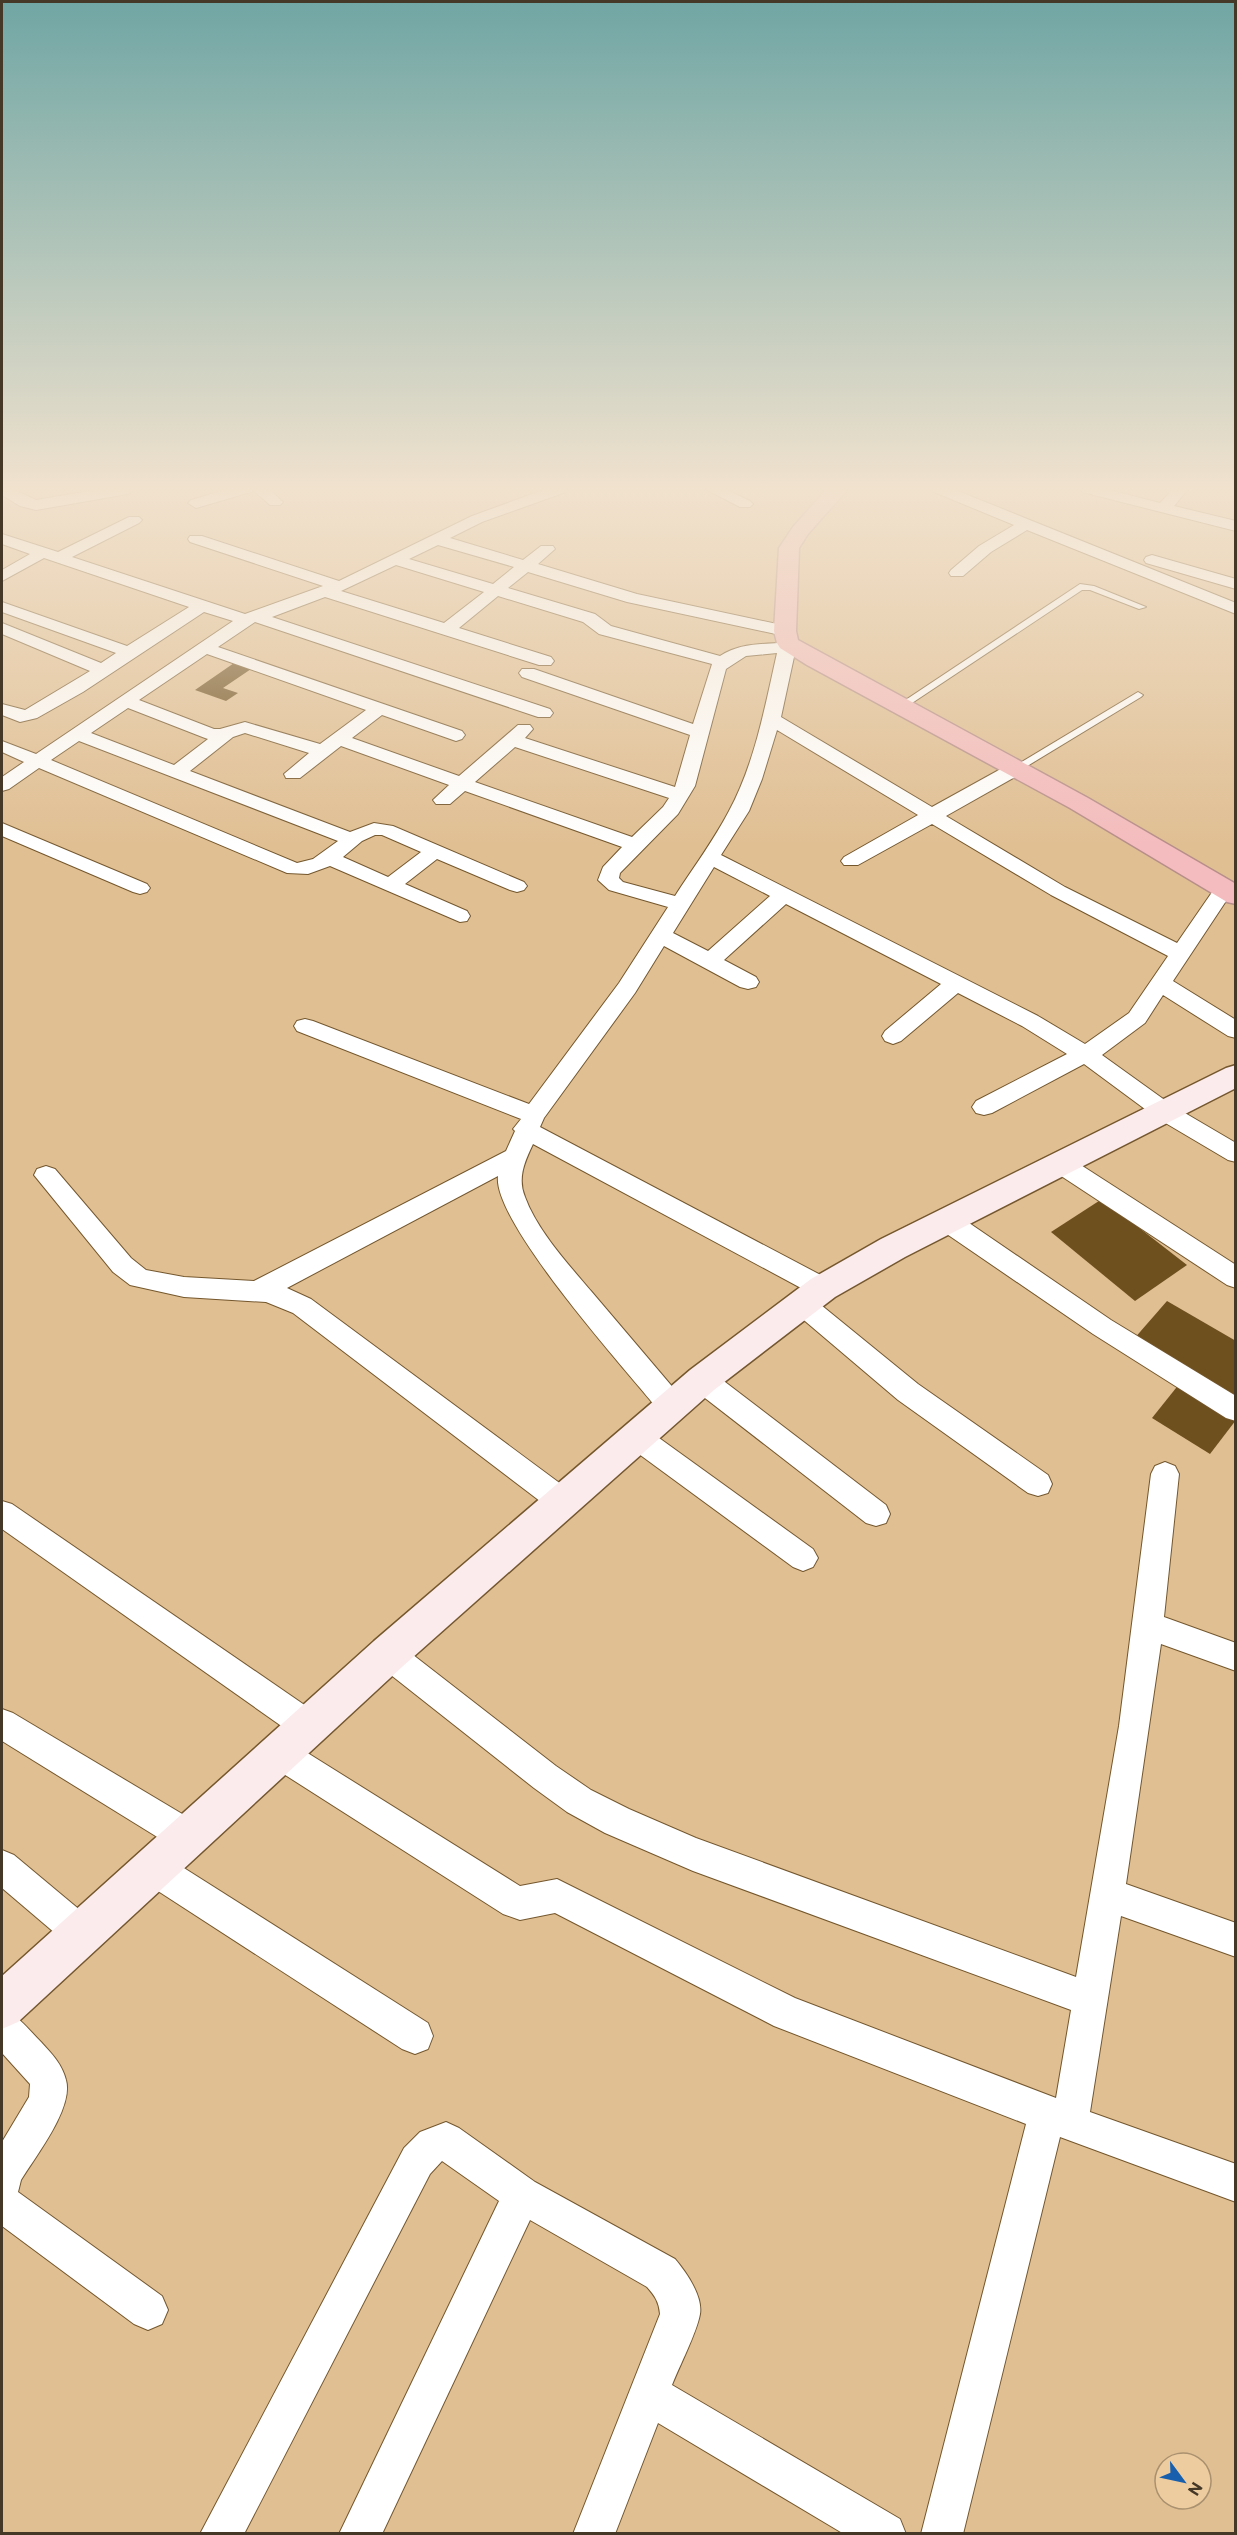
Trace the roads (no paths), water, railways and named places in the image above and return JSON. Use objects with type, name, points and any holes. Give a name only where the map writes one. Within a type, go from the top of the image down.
[{"type":"highway","points":[[787,607],[786,640],[900,706],[1079,803],[1230,893]]},
{"type":"street","points":[[3,607],[129,652]]},
{"type":"street","points":[[2,709],[22,717],[46,706],[201,607]]},
{"type":"street","points":[[207,607],[231,616],[253,617],[544,713]]},
{"type":"street","points":[[72,721],[95,723],[253,617],[279,607]]},
{"type":"street","points":[[386,607],[545,661],[497,697]]},
{"type":"street","points":[[447,629],[473,607]]},
{"type":"street","points":[[552,607],[589,618],[604,630],[723,662]]},
{"type":"street","points":[[667,607],[786,640]]},
{"type":"street","points":[[2,628],[102,670]]},
{"type":"street","points":[[681,904],[616,886],[608,880],[610,870],[671,810],[680,795],[718,668],[723,662],[746,650],[786,640]]},
{"type":"street","points":[[671,1405],[552,1262],[523,1217],[512,1196],[509,1180],[514,1157],[529,1122],[627,988],[746,797],[771,719],[786,640]]},
{"type":"street","points":[[206,648],[456,735]]},
{"type":"street","points":[[528,674],[700,732]]},
{"type":"street","points":[[442,800],[573,688]]},
{"type":"street","points":[[125,701],[211,734],[227,733]]},
{"type":"street","points":[[46,706],[177,772],[353,840]]},
{"type":"street","points":[[293,774],[380,709]]},
{"type":"street","points":[[771,719],[1058,891],[1180,953]]},
{"type":"street","points":[[2,785],[38,760],[72,721]]},
{"type":"street","points":[[177,772],[227,733],[239,728],[249,728],[322,752]]},
{"type":"street","points":[[338,739],[635,845]]},
{"type":"street","points":[[513,740],[680,795]]},
{"type":"street","points":[[2,746],[294,869],[313,869],[370,829],[381,828],[517,886]]},
{"type":"street","points":[[851,861],[1015,769]]},
{"type":"street","points":[[2,830],[140,888]]},
{"type":"street","points":[[390,885],[435,851]]},
{"type":"street","points":[[710,857],[1030,1021],[1085,1054],[1165,1112],[1236,1154]]},
{"type":"street","points":[[329,858],[460,916]]},
{"type":"street","points":[[984,1107],[1085,1054],[1110,1039],[1137,1017],[1180,953],[1230,893]]},
{"type":"street","points":[[710,961],[784,895]]},
{"type":"street","points":[[661,935],[748,982]]},
{"type":"street","points":[[894,1036],[956,983]]},
{"type":"street","points":[[1161,984],[1236,1031]]},
{"type":"street","points":[[305,1026],[529,1122],[812,1296],[880,1371],[1038,1484]]},
{"type":"street","points":[[2,2006],[388,1654],[638,1438],[671,1405],[812,1296],[892,1248],[1236,1075]]},
{"type":"street","points":[[258,1292],[514,1157]]},
{"type":"street","points":[[1061,1164],[1236,1278]]},
{"type":"street","points":[[46,1175],[122,1265],[139,1278],[175,1286],[258,1292],[284,1297],[302,1306],[563,1502]]},
{"type":"street","points":[[947,1221],[1102,1327],[1236,1410]]},
{"type":"street","points":[[702,1380],[876,1514]]},
{"type":"street","points":[[638,1438],[803,1558]]},
{"type":"street","points":[[942,2534],[1059,2118],[1089,1999],[1123,1808],[1148,1625],[1165,1474]]},
{"type":"street","points":[[2,1513],[308,1726]]},
{"type":"street","points":[[1148,1625],[1236,1657]]},
{"type":"street","points":[[388,1654],[545,1777],[579,1801],[617,1821],[693,1854],[1089,1999]]},
{"type":"street","points":[[2,1724],[188,1836]]},
{"type":"street","points":[[279,1753],[515,1902],[523,1904],[548,1896],[557,1896],[787,2013],[1059,2118],[1236,2183]]},
{"type":"street","points":[[2,1867],[81,1933]]},
{"type":"street","points":[[153,1868],[415,2036]]},
{"type":"street","points":[[1107,1894],[1236,1940]]},
{"type":"street","points":[[2,2027],[49,2080],[46,2104],[6,2170],[2,2181]]},
{"type":"street","points":[[221,2534],[417,2161],[429,2146],[438,2141],[446,2141],[522,2194],[661,2273],[673,2287],[679,2299],[680,2314],[594,2534]]},
{"type":"street","points":[[360,2534],[522,2194]]},
{"type":"street","points":[[2,2199],[3,2204],[148,2310]]},
{"type":"street","points":[[648,2394],[885,2534]]},
{"type":"lane","points":[[900,706],[1048,607]]},
{"type":"lane","points":[[1015,769],[1138,695]]}]
